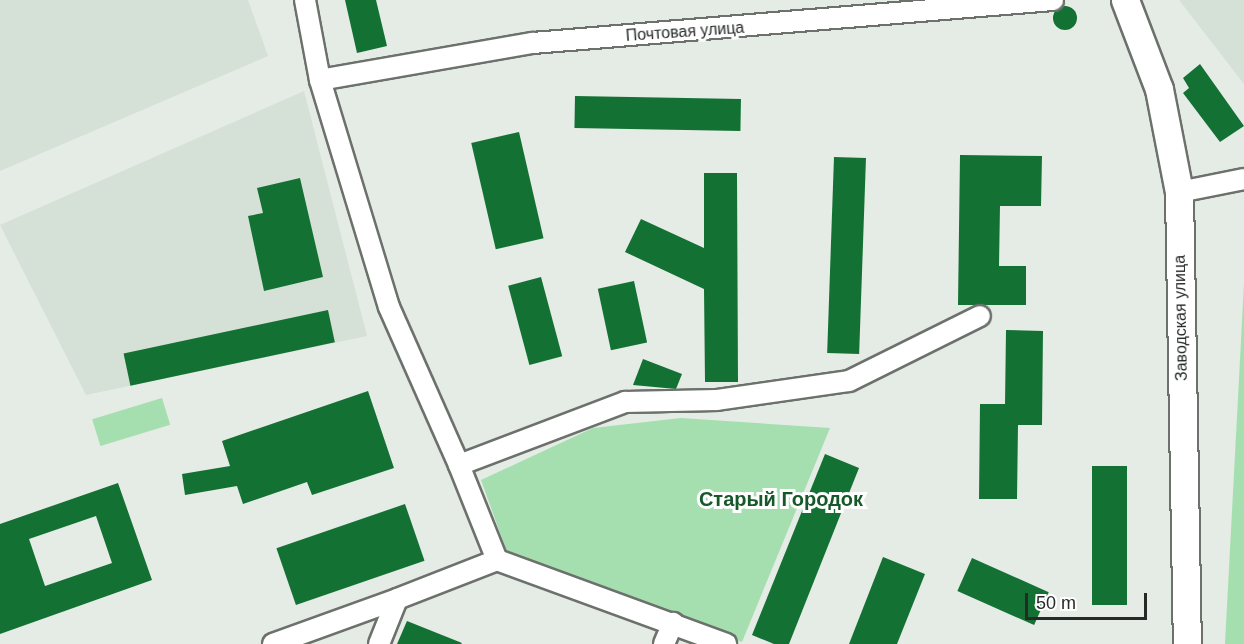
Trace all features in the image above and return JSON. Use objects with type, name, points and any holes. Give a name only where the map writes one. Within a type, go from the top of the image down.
[{"type":"main road","name":"Заводская улица","points":[[1125,0],[1159,89],[1179,192],[1187,644]]},
{"type":"street","points":[[305,0],[320,80],[389,307],[459,465],[497,560]]},
{"type":"street","name":"Почтовая улица","points":[[320,80],[532,43],[1053,0]]},
{"type":"street","points":[[1179,192],[1244,179]]},
{"type":"street","points":[[459,465],[626,402],[717,400],[849,381],[980,316]]},
{"type":"street","points":[[273,644],[497,560],[726,644]]},
{"type":"street","points":[[379,644],[398,599]]},
{"type":"street","points":[[664,644],[673,623]]},
{"type":"shaded area","points":[[0,0],[248,0],[268,56],[0,171]]},
{"type":"shaded area","points":[[1179,0],[1244,0],[1244,84]]},
{"type":"shaded area","points":[[304,91],[367,336],[86,395],[0,225]]},
{"type":"green space","points":[[1244,284],[1244,644],[1225,644]]},
{"type":"green space","points":[[162,398],[170,425],[100,446],[92,419]]},
{"type":"green space","points":[[681,418],[830,428],[742,642],[508,555],[481,480],[593,428]]},
{"type":"building","points":[[345,0],[376,0],[387,46],[357,53]]},
{"type":"building","points":[[1065,6],[1070,7],[1076,13],[1076,23],[1070,29],[1065,30],[1060,29],[1054,23],[1053,18],[1054,13],[1060,7]]},
{"type":"building","points":[[1200,64],[1244,126],[1220,142],[1183,93],[1189,88],[1183,78]]},
{"type":"building","points":[[575,96],[741,99],[740,131],[574,128]]},
{"type":"building","points":[[519,132],[544,238],[496,249],[471,143]]},
{"type":"building","points":[[960,155],[1042,156],[1041,206],[1000,206],[999,266],[1026,266],[1026,305],[958,305]]},
{"type":"building","points":[[834,157],[866,158],[859,354],[827,353]]},
{"type":"building","points":[[704,173],[737,173],[738,382],[705,382],[704,289],[625,252],[641,219],[704,248]]},
{"type":"building","points":[[300,178],[323,277],[264,291],[248,216],[263,213],[257,188]]},
{"type":"building","points":[[541,277],[562,356],[529,365],[508,286]]},
{"type":"building","points":[[634,281],[647,343],[611,350],[598,289]]},
{"type":"building","points":[[328,310],[335,342],[130,386],[124,353]]},
{"type":"building","points":[[1006,330],[1043,331],[1042,425],[1018,425],[1017,499],[979,499],[980,404],[1005,404]]},
{"type":"building","points":[[643,359],[682,374],[676,389],[633,385]]},
{"type":"building","points":[[368,391],[394,468],[312,495],[307,482],[243,504],[237,486],[185,495],[182,474],[230,466],[222,441]]},
{"type":"building","points":[[825,454],[859,468],[789,644],[774,644],[752,635]]},
{"type":"building","points":[[1092,466],[1127,466],[1127,605],[1092,605]]},
{"type":"building","points":[[118,483],[152,580],[0,634],[0,524]],"holes":[[[96,516],[112,563],[45,586],[29,539]]]},
{"type":"building","points":[[405,504],[425,561],[296,605],[276,548]]},
{"type":"building","points":[[883,557],[925,574],[897,644],[849,644]]},
{"type":"building","points":[[972,558],[1049,592],[1034,625],[957,591]]},
{"type":"building","points":[[407,621],[462,643],[397,644]]},
{"type":"district","name":"Старый Городок","points":[[781,499]]}]
